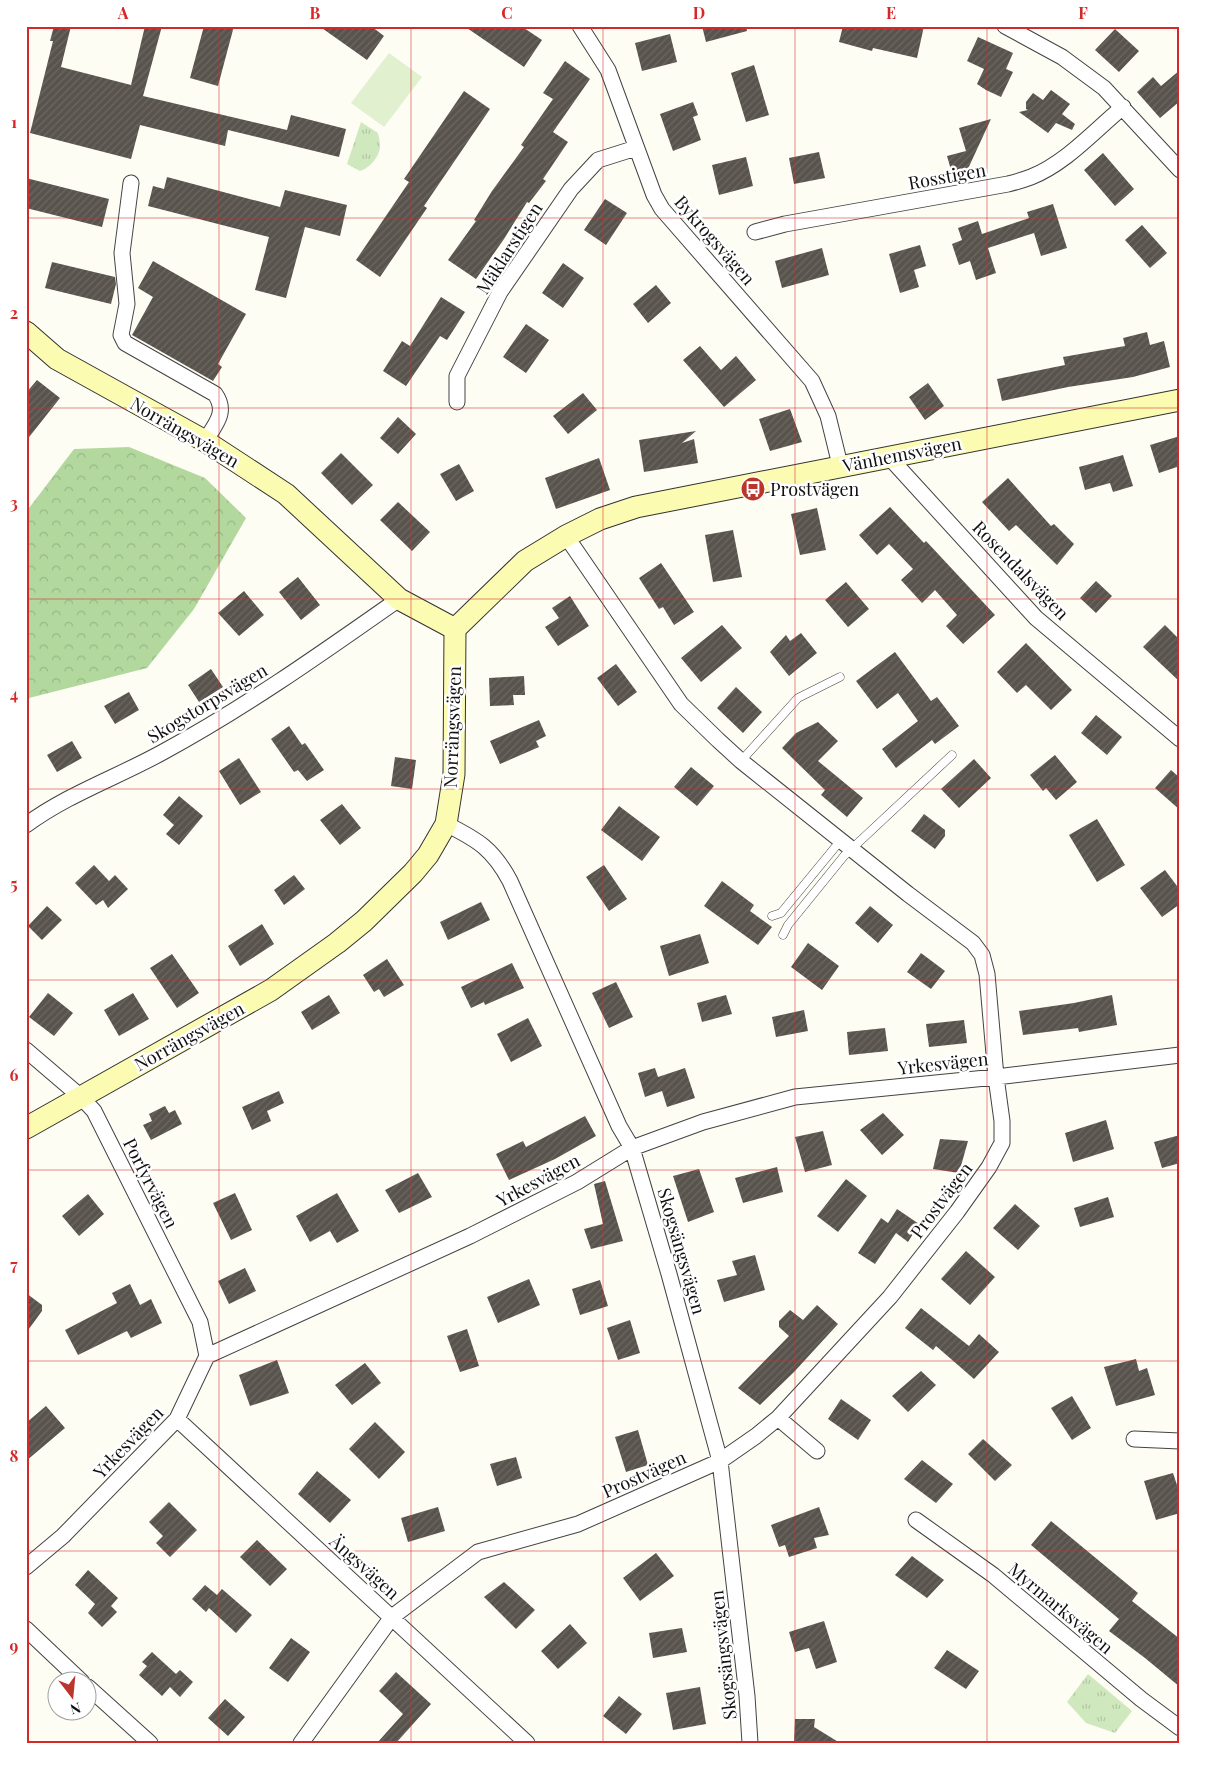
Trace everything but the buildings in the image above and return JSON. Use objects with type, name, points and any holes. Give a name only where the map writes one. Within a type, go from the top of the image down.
[{"type":"street","name":"Bykrogsvägen","points":[[580,26],[608,70],[654,195],[662,209],[812,381],[828,416],[840,465]]},
{"type":"street","points":[[1005,26],[1062,57],[1104,88],[1180,170]]},
{"type":"street","name":"Rosstigen","points":[[755,232],[785,224],[1008,184],[1031,177],[1049,168],[1068,154],[1122,107]]},
{"type":"street","name":"Mäklarstigen","points":[[457,402],[457,376],[500,292],[571,188],[598,160],[636,148]]},
{"type":"street","points":[[131,183],[122,253],[127,304],[121,335],[122,339],[125,343],[215,394],[221,408],[219,416],[205,441]]},
{"type":"street","name":"Norrängsvägen","points":[[26,332],[57,359],[205,441],[286,494],[399,599],[455,629],[454,774],[446,824],[428,855],[413,873],[364,921],[337,943],[271,990],[26,1128]]},
{"type":"street","name":"Vänhemsvägen","points":[[455,629],[525,561],[566,536],[600,519],[636,507],[840,465],[1180,400]]},
{"type":"street","name":"Rosendalsvägen","points":[[889,457],[1036,618],[1180,739]]},
{"type":"street","name":"Prostvägen","points":[[301,1743],[392,1617],[478,1552],[578,1524],[720,1460],[756,1436],[778,1418],[890,1297],[957,1212],[989,1167],[1002,1142],[1002,1121],[996,1077],[987,974],[982,954],[973,944],[742,761],[681,704],[566,536]]},
{"type":"street","name":"Skogstorpsvägen","points":[[26,825],[53,808],[163,753],[268,690],[399,599]]},
{"type":"street","name":"Skogsängsvägen","points":[[446,824],[469,835],[500,862],[619,1126],[632,1148],[672,1284],[720,1460],[747,1696],[750,1743]]},
{"type":"street","name":"Porfyrvägen","points":[[26,1050],[81,1097],[94,1111],[200,1322],[208,1356]]},
{"type":"street","name":"Yrkesvägen","points":[[26,1567],[63,1536],[177,1419],[208,1356],[470,1236],[577,1182],[632,1148],[704,1122],[795,1097],[996,1077],[1180,1055]]},
{"type":"street","points":[[778,1418],[817,1451]]},
{"type":"street","name":"Ängsvägen","points":[[177,1419],[527,1743]]},
{"type":"street","points":[[1134,1439],[1180,1441]]},
{"type":"street","name":"Myrmarksvägen","points":[[916,1520],[992,1575],[1141,1699],[1180,1728]]},
{"type":"street","points":[[26,1629],[71,1672]]},
{"type":"street","points":[[98,1695],[150,1743]]},
{"type":"lane","points":[[742,761],[798,698],[840,677]]},
{"type":"lane","points":[[772,916],[781,913],[847,844],[867,833],[952,755]]},
{"type":"lane","points":[[783,935],[788,925],[844,856],[847,844]]},
{"type":"green space","points":[[389,53],[422,77],[384,127],[351,103]]},
{"type":"green space","points":[[361,122],[378,133],[380,150],[374,161],[360,171],[347,164]]},
{"type":"green space","points":[[129,447],[205,478],[246,518],[194,609],[147,668],[29,698],[26,696],[26,512],[74,449]]},
{"type":"green space","points":[[1088,1674],[1132,1711],[1115,1733],[1086,1723],[1067,1702]]},
{"type":"place","name":"Prostvägen","points":[[753,489]]}]
